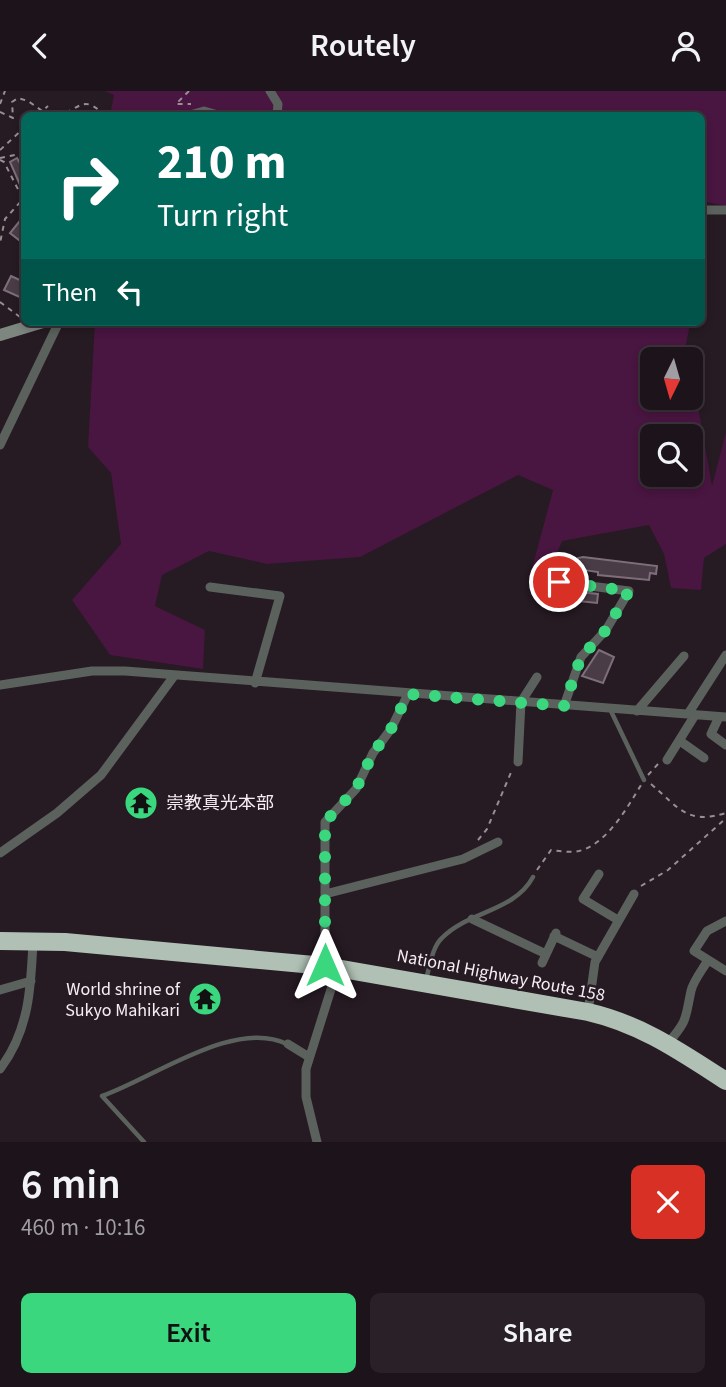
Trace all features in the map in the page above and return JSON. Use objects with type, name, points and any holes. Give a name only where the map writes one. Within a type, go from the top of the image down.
[{"type":"highway","name":"National Highway Route 158","points":[[0,941],[33,941],[331,966],[588,1012],[625,1022],[668,1043],[726,1081]]},
{"type":"street","points":[[270,91],[278,104],[277,112]]},
{"type":"street","points":[[705,210],[726,210]]},
{"type":"street","points":[[0,335],[30,326]]},
{"type":"street","points":[[0,445],[57,326]]},
{"type":"street","points":[[559,582],[629,591],[606,630],[581,657],[564,706]]},
{"type":"street","points":[[210,587],[280,596],[255,683]]},
{"type":"street","points":[[667,760],[726,655]]},
{"type":"street","points":[[637,711],[684,656]]},
{"type":"street","points":[[0,685],[92,671],[125,671],[723,717]]},
{"type":"street","points":[[0,853],[57,813],[101,775],[174,676]]},
{"type":"street","points":[[518,762],[521,702],[537,677]]},
{"type":"street","points":[[317,1142],[306,1097],[309,1057],[331,966],[325,894],[325,822],[356,789],[373,753],[391,729],[408,694]]},
{"type":"street","points":[[723,717],[711,734],[726,745]]},
{"type":"street","points":[[680,741],[704,758]]},
{"type":"street","points":[[325,894],[463,859],[498,842]]},
{"type":"street","points":[[599,874],[583,899],[618,920]]},
{"type":"street","points":[[588,1012],[598,957],[634,894]]},
{"type":"street","points":[[472,919],[544,958],[556,934],[598,957]]},
{"type":"street","points":[[726,921],[707,931],[694,951],[726,971]]},
{"type":"street","points":[[0,1069],[20,1035],[31,981],[33,941]]},
{"type":"street","points":[[668,1043],[685,1023],[691,1005],[691,991],[708,960]]},
{"type":"street","points":[[0,990],[31,981]]},
{"type":"street","points":[[288,1044],[309,1057]]},
{"type":"lane","points":[[609,709],[645,779]]},
{"type":"lane","points":[[425,982],[440,939],[522,893],[533,877]]},
{"type":"lane","points":[[144,1142],[102,1096],[136,1084],[166,1064],[235,1041],[276,1038],[288,1044]]},
{"type":"path","points":[[0,104],[5,91]]},
{"type":"path","points":[[189,91],[176,104],[195,104],[191,112]]},
{"type":"path","points":[[0,112],[12,119],[12,103],[18,98],[28,101],[42,112],[48,106]]},
{"type":"path","points":[[63,112],[83,104],[95,106],[101,112]]},
{"type":"path","points":[[0,150],[21,131]]},
{"type":"path","points":[[0,159],[21,154]]},
{"type":"path","points":[[0,159],[21,193]]},
{"type":"path","points":[[0,240],[5,219],[21,201]]},
{"type":"path","points":[[0,302],[19,316],[21,321]]},
{"type":"path","points":[[533,877],[549,851],[578,851],[594,844],[626,811],[645,779],[661,761],[667,760]]},
{"type":"path","points":[[478,841],[487,829],[508,776],[518,762]]},
{"type":"path","points":[[645,779],[689,817],[701,819],[726,813]]},
{"type":"path","points":[[634,894],[645,883],[668,870],[724,820]]},
{"type":"shaded area","points":[[104,91],[726,91],[726,206],[705,202],[705,112],[111,112],[114,95]]},
{"type":"shaded area","points":[[95,326],[690,326],[685,347],[640,347],[640,410],[699,410],[701,424],[640,424],[640,487],[703,487],[703,435],[712,486],[726,432],[726,544],[704,558],[701,590],[671,588],[664,554],[649,525],[562,541],[546,580],[530,576],[553,490],[518,475],[360,557],[267,564],[209,551],[162,575],[155,606],[205,630],[203,669],[110,655],[72,600],[121,544],[111,473],[88,447]]},
{"type":"building","points":[[17,158],[21,165],[21,187],[10,162]]},
{"type":"building","points":[[19,222],[21,224],[21,242],[10,233]]},
{"type":"building","points":[[11,276],[21,281],[21,298],[4,290]]},
{"type":"building","points":[[578,558],[657,566],[656,574],[650,573],[649,580],[598,575],[598,572],[577,569]]},
{"type":"building","points":[[570,591],[598,594],[597,603],[569,600]]},
{"type":"building","points":[[599,650],[614,657],[603,683],[582,676]]},
{"type":"place","name":"崇教真光本部","points":[[141,803]]},
{"type":"place","name":"World shrine of Sukyo Mahikari","points":[[205,999]]},
{"type":"route","points":[[325,965],[325,822],[360,783],[373,753],[391,729],[408,694],[564,706],[581,657],[606,630],[629,591],[559,582]]}]
